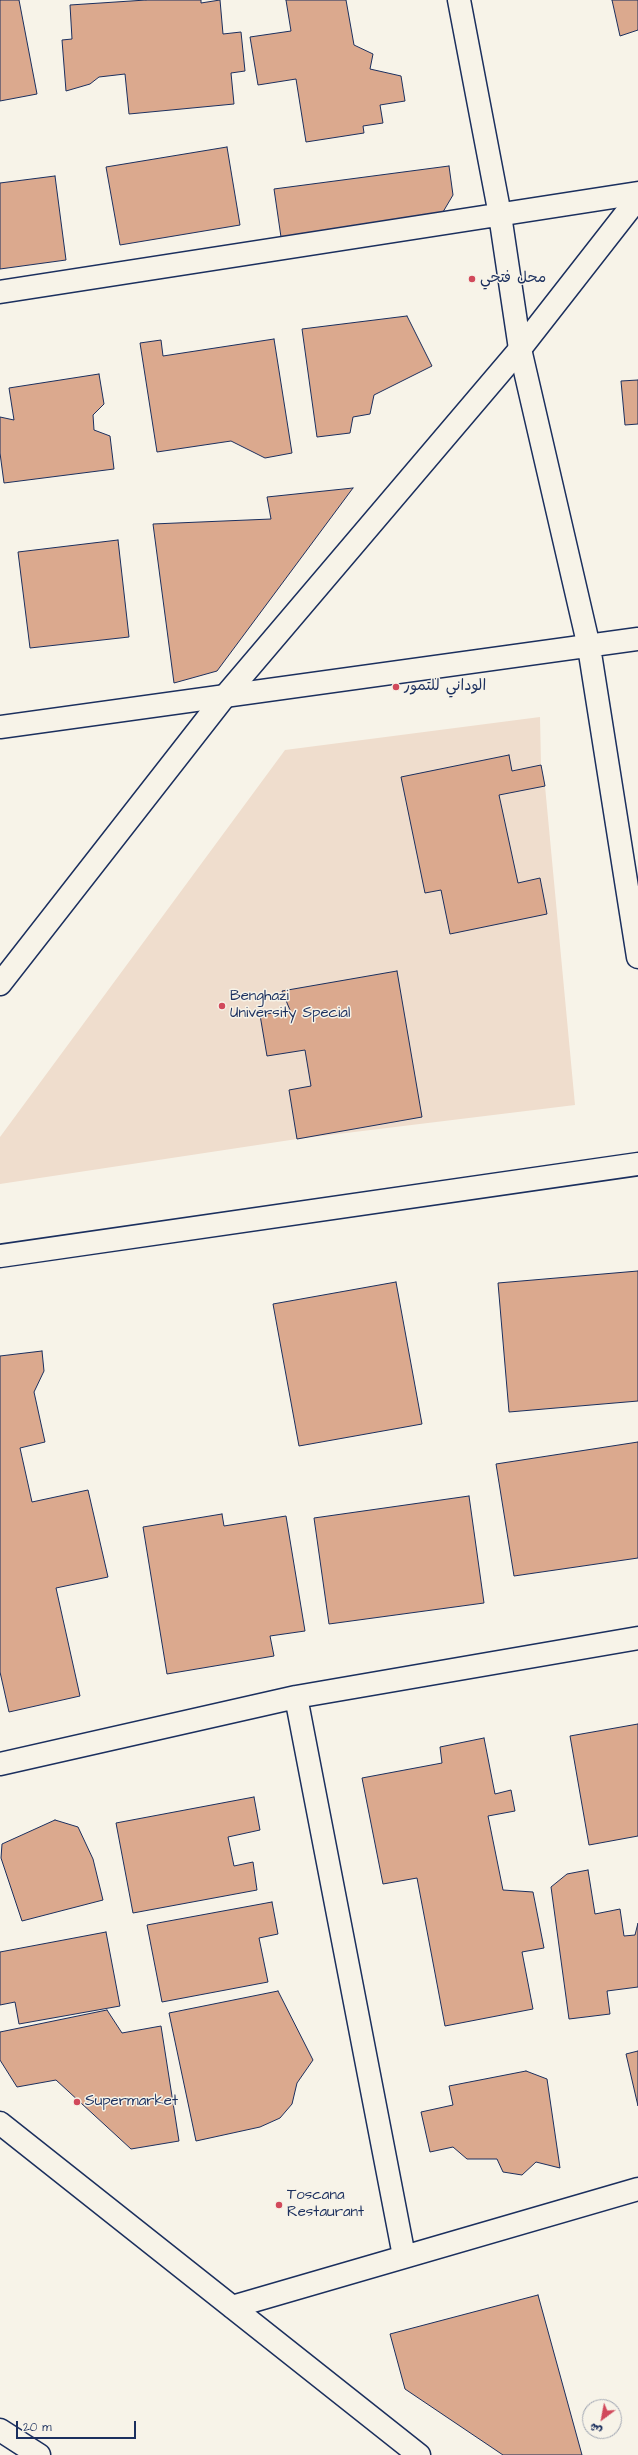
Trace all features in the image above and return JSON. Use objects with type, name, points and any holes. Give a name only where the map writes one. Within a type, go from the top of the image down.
[{"type":"street","points":[[459,0],[500,214],[520,349],[588,647],[638,957]]},
{"type":"street","points":[[0,292],[638,192]]},
{"type":"street","points":[[0,984],[225,696],[520,349],[638,198]]},
{"type":"street","points":[[0,727],[638,639]]},
{"type":"street","points":[[0,1256],[638,1164]]},
{"type":"street","points":[[0,1764],[296,1697],[638,1638]]},
{"type":"street","points":[[296,1697],[404,2256]]},
{"type":"street","points":[[0,2123],[419,2455]]},
{"type":"street","points":[[232,2307],[638,2189]]},
{"type":"street","points":[[0,2430],[39,2455]]},
{"type":"shaded area","points":[[540,717],[541,765],[545,786],[575,1105],[297,1139],[0,1184],[0,1137],[285,750]]},
{"type":"building","points":[[0,0],[19,0],[37,94],[0,101]]},
{"type":"building","points":[[146,0],[201,0],[201,3],[220,0],[223,34],[241,32],[245,71],[231,73],[234,104],[129,114],[125,74],[99,77],[90,84],[66,91],[62,40],[72,39],[70,5]]},
{"type":"building","points":[[286,0],[346,0],[354,45],[373,54],[370,69],[401,76],[405,101],[380,105],[383,123],[363,126],[364,133],[306,142],[296,79],[258,85],[250,37],[291,31]]},
{"type":"building","points":[[612,0],[638,0],[638,30],[620,36]]},
{"type":"building","points":[[227,147],[240,225],[120,245],[106,167]]},
{"type":"building","points":[[449,166],[453,195],[440,217],[281,237],[274,189]]},
{"type":"building","points":[[55,176],[66,260],[0,269],[0,183]]},
{"type":"building","points":[[407,316],[432,366],[374,395],[370,414],[353,417],[350,433],[317,437],[302,329]]},
{"type":"building","points":[[274,339],[292,453],[265,458],[231,441],[157,452],[140,343],[161,340],[163,356]]},
{"type":"building","points":[[99,374],[104,404],[93,415],[94,430],[110,436],[114,469],[4,483],[0,453],[0,417],[14,420],[9,388]]},
{"type":"building","points":[[638,380],[638,424],[625,425],[621,381]]},
{"type":"building","points":[[353,488],[217,671],[174,683],[153,524],[271,519],[267,497]]},
{"type":"building","points":[[118,540],[129,637],[30,648],[18,552]]},
{"type":"building","points":[[509,755],[512,771],[541,765],[545,786],[499,795],[518,883],[540,878],[547,914],[450,934],[441,890],[425,893],[401,777]]},
{"type":"building","points":[[397,971],[422,1117],[297,1139],[289,1090],[311,1086],[305,1050],[267,1056],[260,1015],[290,1010],[282,991]]},
{"type":"building","points":[[638,1271],[638,1401],[509,1412],[498,1283]]},
{"type":"building","points":[[396,1282],[422,1424],[299,1446],[273,1304]]},
{"type":"building","points":[[42,1351],[44,1371],[34,1392],[45,1442],[20,1448],[32,1502],[88,1490],[108,1577],[56,1588],[80,1696],[9,1712],[0,1672],[0,1356]]},
{"type":"building","points":[[638,1442],[638,1558],[514,1576],[496,1464]]},
{"type":"building","points":[[469,1496],[484,1603],[329,1624],[314,1518]]},
{"type":"building","points":[[222,1514],[224,1526],[286,1516],[305,1631],[270,1636],[274,1656],[167,1674],[143,1527]]},
{"type":"building","points":[[638,1724],[638,1836],[589,1845],[570,1736]]},
{"type":"building","points":[[484,1738],[495,1794],[511,1790],[515,1811],[488,1816],[503,1890],[533,1892],[544,1948],[522,1952],[533,2009],[445,2026],[417,1878],[383,1884],[362,1778],[442,1763],[440,1747]]},
{"type":"building","points":[[254,1797],[260,1830],[228,1837],[234,1866],[253,1862],[257,1890],[133,1913],[116,1823]]},
{"type":"building","points":[[55,1820],[78,1827],[93,1859],[103,1900],[22,1921],[1,1858],[2,1844]]},
{"type":"building","points":[[588,1870],[595,1914],[620,1909],[624,1936],[635,1935],[638,1923],[638,1987],[607,1991],[610,2014],[569,2019],[551,1887],[567,1874]]},
{"type":"building","points":[[272,1902],[278,1934],[259,1938],[268,1982],[162,2002],[147,1925]]},
{"type":"building","points":[[106,1932],[120,2006],[19,2024],[15,2002],[0,2005],[0,1952]]},
{"type":"building","points":[[278,1991],[313,2060],[297,2083],[292,2104],[280,2118],[260,2127],[196,2141],[169,2013]]},
{"type":"building","points":[[107,2010],[122,2033],[161,2026],[179,2141],[131,2149],[56,2080],[17,2087],[0,2060],[0,2032]]},
{"type":"building","points":[[638,2051],[638,2106],[626,2054]]},
{"type":"building","points":[[526,2071],[547,2079],[560,2168],[536,2162],[522,2175],[503,2172],[497,2159],[467,2159],[453,2147],[430,2152],[421,2112],[453,2105],[449,2086]]},
{"type":"building","points":[[538,2295],[582,2455],[503,2455],[405,2389],[390,2334]]},
{"type":"place","name":"محل فتحي","points":[[472,279]]},
{"type":"place","name":"الوداني للتمور","points":[[396,687]]},
{"type":"place","name":"Benghazi University Special","points":[[222,1006]]},
{"type":"place","name":"Supermarket","points":[[77,2102]]},
{"type":"place","name":"Toscana Restaurant","points":[[279,2205]]}]
